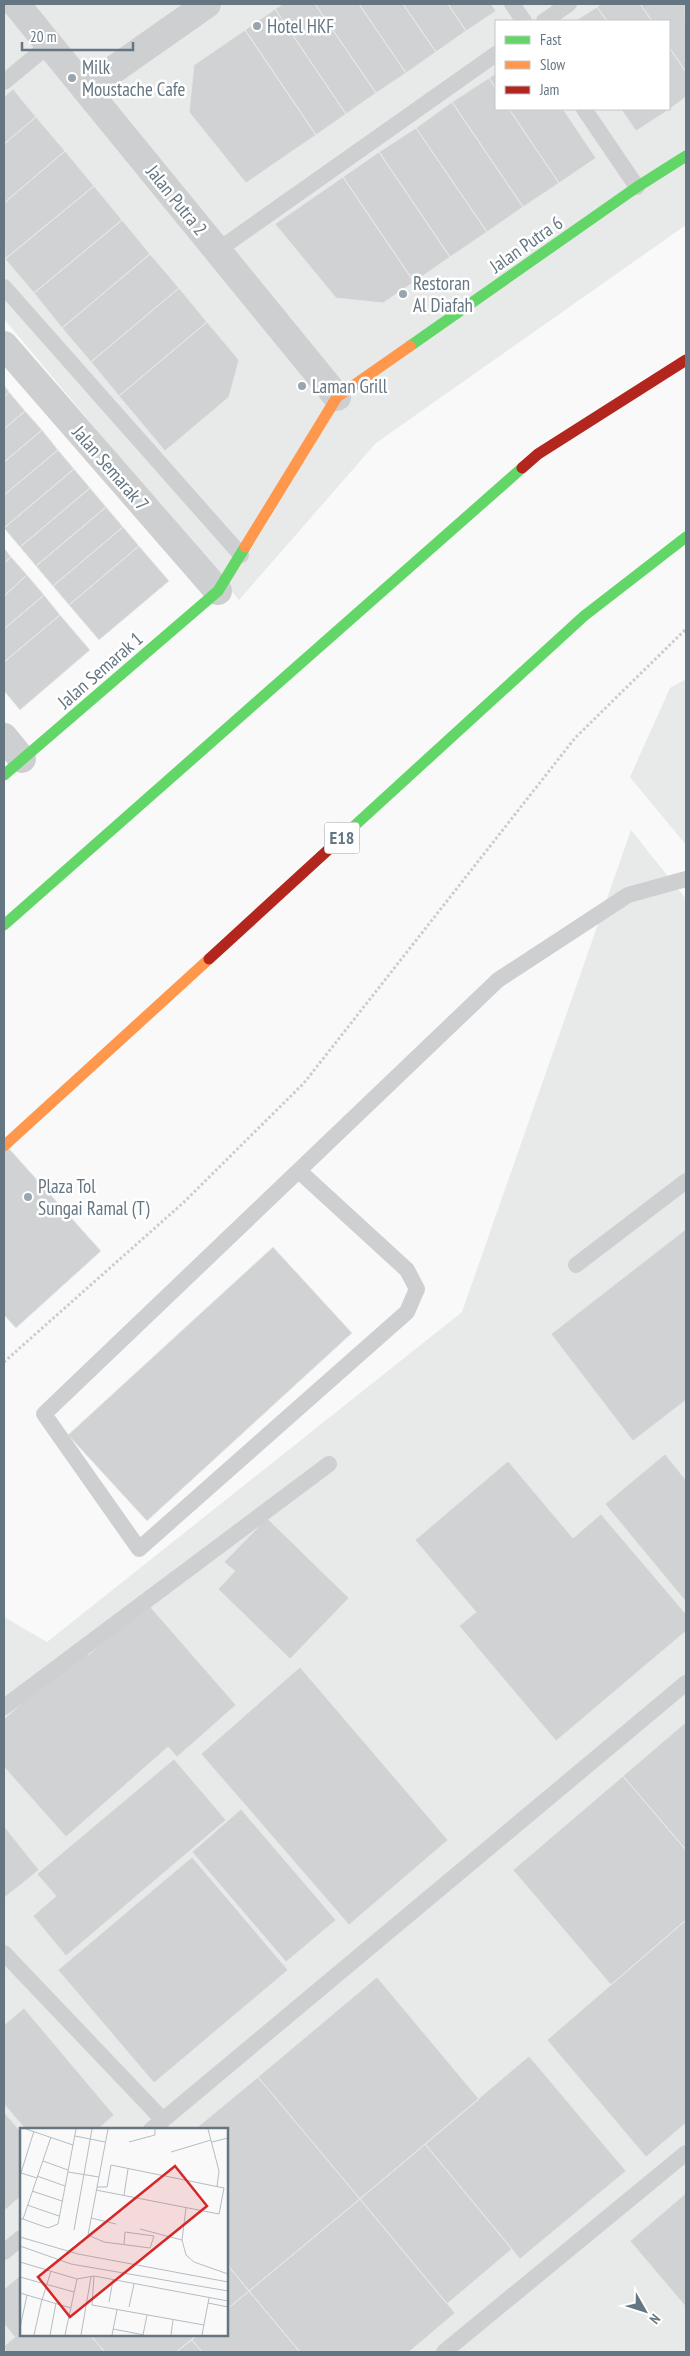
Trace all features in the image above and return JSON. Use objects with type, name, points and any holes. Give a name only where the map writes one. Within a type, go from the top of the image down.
[{"type":"main road","name":"Jalan Putra 6","points":[[337,397],[637,187],[686,156]]},
{"type":"main road","points":[[4,925],[538,454],[686,360]]},
{"type":"main road","name":"Jalan Semarak 1","points":[[13,767],[218,591],[337,397]]},
{"type":"main road","name":"E18","points":[[4,1146],[584,616],[686,537]]},
{"type":"street","name":"Jalan Putra 2","points":[[16,4],[337,397]]},
{"type":"street","points":[[86,89],[207,4]]},
{"type":"street","name":"Jalan Semarak 7","points":[[4,345],[218,591]]},
{"type":"street","points":[[4,737],[13,767]]},
{"type":"lane","points":[[512,4],[523,20]]},
{"type":"lane","points":[[545,20],[569,4]]},
{"type":"lane","points":[[4,82],[49,45]]},
{"type":"lane","points":[[218,250],[495,55]]},
{"type":"lane","points":[[585,110],[637,187]]},
{"type":"lane","points":[[4,287],[241,554]]},
{"type":"lane","points":[[299,1170],[407,1270],[417,1288],[407,1312],[139,1549],[44,1414],[299,1170],[498,980],[628,895],[686,879]]},
{"type":"lane","points":[[576,1265],[686,1181]]},
{"type":"lane","points":[[4,1707],[329,1464]]},
{"type":"lane","points":[[4,1953],[157,2125],[686,1683]]},
{"type":"lane","points":[[444,2352],[686,2153]]},
{"type":"lane","points":[[4,2252],[20,2239]]},
{"type":"path","points":[[4,1362],[183,1203],[304,1083],[574,738],[686,629]]},
{"type":"shaded area","points":[[4,4],[686,4],[686,225],[376,443],[239,600],[4,319]]},
{"type":"shaded area","points":[[686,679],[686,845],[630,777],[670,688]]},
{"type":"shaded area","points":[[631,830],[686,899],[686,2352],[4,2352],[4,1617],[47,1642],[462,1312]]},
{"type":"building","points":[[283,4],[315,4],[376,93],[346,114],[275,9]]},
{"type":"building","points":[[315,4],[359,4],[406,73],[376,93]]},
{"type":"building","points":[[359,4],[403,4],[436,52],[406,73]]},
{"type":"building","points":[[403,4],[448,4],[466,31],[436,52]]},
{"type":"building","points":[[448,4],[491,4],[496,11],[466,31]]},
{"type":"building","points":[[601,4],[640,4],[651,20],[606,20],[597,7]]},
{"type":"building","points":[[640,4],[685,4],[686,72],[670,48],[670,20],[651,20]]},
{"type":"building","points":[[597,7],[606,20],[577,20]]},
{"type":"building","points":[[275,9],[346,114],[316,135],[245,30]]},
{"type":"building","points":[[245,30],[316,135],[246,183],[189,112],[194,65]]},
{"type":"building","points":[[670,48],[686,72],[686,97],[670,109]]},
{"type":"building","points":[[495,74],[495,87],[489,78]]},
{"type":"building","points":[[489,78],[495,87],[495,110],[510,110],[559,183],[523,207],[452,102]]},
{"type":"building","points":[[13,89],[36,117],[4,144],[4,97]]},
{"type":"building","points":[[452,102],[523,207],[487,232],[416,128]]},
{"type":"building","points":[[510,110],[564,110],[596,158],[559,183]]},
{"type":"building","points":[[622,110],[666,110],[667,111],[636,131]]},
{"type":"building","points":[[36,117],[65,151],[4,203],[4,144]]},
{"type":"building","points":[[416,128],[487,232],[450,257],[379,152]]},
{"type":"building","points":[[65,151],[94,186],[5,259],[4,203]]},
{"type":"building","points":[[379,152],[450,257],[414,282],[343,177]]},
{"type":"building","points":[[343,177],[414,282],[383,303],[336,298],[275,224]]},
{"type":"building","points":[[94,186],[122,220],[34,293],[5,259]]},
{"type":"building","points":[[122,220],[150,254],[62,328],[34,293]]},
{"type":"building","points":[[150,254],[179,288],[91,362],[62,328]]},
{"type":"building","points":[[179,288],[207,322],[119,396],[91,362]]},
{"type":"building","points":[[207,322],[239,360],[229,397],[165,451],[119,396]]},
{"type":"building","points":[[4,385],[9,392],[4,397]]},
{"type":"building","points":[[9,392],[25,411],[4,429],[4,397]]},
{"type":"building","points":[[25,411],[42,430],[4,462],[4,429]]},
{"type":"building","points":[[42,430],[58,450],[4,495],[4,462]]},
{"type":"building","points":[[58,450],[74,469],[4,528],[4,495]]},
{"type":"building","points":[[74,469],[90,488],[20,547],[4,528]]},
{"type":"building","points":[[90,488],[106,507],[36,566],[20,547]]},
{"type":"building","points":[[106,507],[123,527],[53,586],[36,566]]},
{"type":"building","points":[[123,527],[139,546],[69,605],[53,586]]},
{"type":"building","points":[[139,546],[169,581],[99,640],[69,605]]},
{"type":"building","points":[[4,548],[11,557],[4,563]]},
{"type":"building","points":[[11,557],[27,575],[4,596],[4,563]]},
{"type":"building","points":[[27,575],[44,595],[4,629],[4,596]]},
{"type":"building","points":[[44,595],[60,615],[4,662],[4,629]]},
{"type":"building","points":[[60,615],[90,650],[20,710],[4,691],[4,662]]},
{"type":"building","name":"Plaza Tol Sungai Ramal (T)","points":[[4,1143],[101,1251],[16,1328],[4,1315]]},
{"type":"building","points":[[686,1229],[686,1400],[633,1441],[551,1334]]},
{"type":"building","points":[[273,1247],[352,1333],[147,1521],[68,1435]]},
{"type":"building","points":[[665,1454],[686,1480],[686,1602],[605,1504]]},
{"type":"building","points":[[508,1461],[573,1538],[601,1514],[686,1614],[686,1631],[556,1741],[459,1626],[476,1612],[415,1540]]},
{"type":"building","points":[[267,1518],[349,1598],[290,1659],[218,1589],[235,1571],[224,1562]]},
{"type":"building","points":[[147,1603],[236,1705],[177,1757],[168,1747],[66,1837],[4,1767],[4,1719],[83,1649],[88,1655]]},
{"type":"building","points":[[300,1667],[448,1840],[349,1925],[201,1754]]},
{"type":"building","points":[[686,1722],[686,1850],[623,1776]]},
{"type":"building","points":[[174,1759],[226,1820],[66,1956],[33,1916],[56,1896],[37,1874]]},
{"type":"building","points":[[623,1776],[686,1850],[686,1920],[611,1985],[513,1870]]},
{"type":"building","points":[[241,1809],[336,1920],[286,1962],[192,1852]]},
{"type":"building","points":[[4,1826],[39,1870],[4,1898]]},
{"type":"building","points":[[192,1857],[288,1970],[154,2083],[58,1970]]},
{"type":"building","points":[[686,1920],[686,2123],[646,2157],[547,2040]]},
{"type":"building","points":[[377,1977],[479,2099],[360,2199],[258,2077]]},
{"type":"building","points":[[24,2008],[114,2115],[99,2128],[24,2128],[4,2104],[4,2025]]},
{"type":"building","points":[[529,2056],[626,2171],[520,2259],[425,2144]]},
{"type":"building","points":[[258,2077],[360,2199],[249,2291],[228,2265],[228,2128],[196,2128]]},
{"type":"building","points":[[4,2112],[20,2131],[20,2197],[4,2211]]},
{"type":"building","points":[[425,2144],[512,2249],[447,2304],[360,2199]]},
{"type":"building","points":[[686,2195],[686,2307],[630,2241]]},
{"type":"building","points":[[360,2199],[455,2313],[409,2352],[300,2352],[249,2291]]},
{"type":"building","points":[[228,2265],[249,2291],[228,2308]]},
{"type":"building","points":[[20,2276],[20,2336],[91,2336],[105,2352],[6,2352],[4,2346],[15,2337],[4,2324],[4,2289]]},
{"type":"building","points":[[249,2291],[300,2352],[202,2352],[192,2340],[196,2336],[228,2336],[228,2308]]},
{"type":"building","points":[[91,2336],[196,2336],[176,2352],[105,2352]]},
{"type":"building","points":[[192,2340],[202,2352],[176,2352]]},
{"type":"traffic: fast","points":[[410,346],[637,187],[686,156]]},
{"type":"traffic: fast","points":[[4,925],[522,468]]},
{"type":"traffic: fast","points":[[352,828],[584,616],[686,537]]},
{"type":"traffic: fast","points":[[4,775],[218,591],[245,547]]},
{"type":"traffic: slow","points":[[245,547],[337,397],[410,346]]},
{"type":"traffic: slow","points":[[4,1146],[209,959]]},
{"type":"traffic: jam","points":[[522,468],[538,454],[686,360]]},
{"type":"traffic: jam","points":[[209,959],[352,828]]},
{"type":"place","name":"Hotel HKF","points":[[257,26]]},
{"type":"place","name":"Milk Moustache Cafe","points":[[72,78]]},
{"type":"place","name":"Restoran Al Diafah","points":[[403,294]]},
{"type":"place","name":"Laman Grill","points":[[302,386]]},
{"type":"place","name":"Plaza Tol Sungai Ramal (T)","points":[[28,1197]]}]
